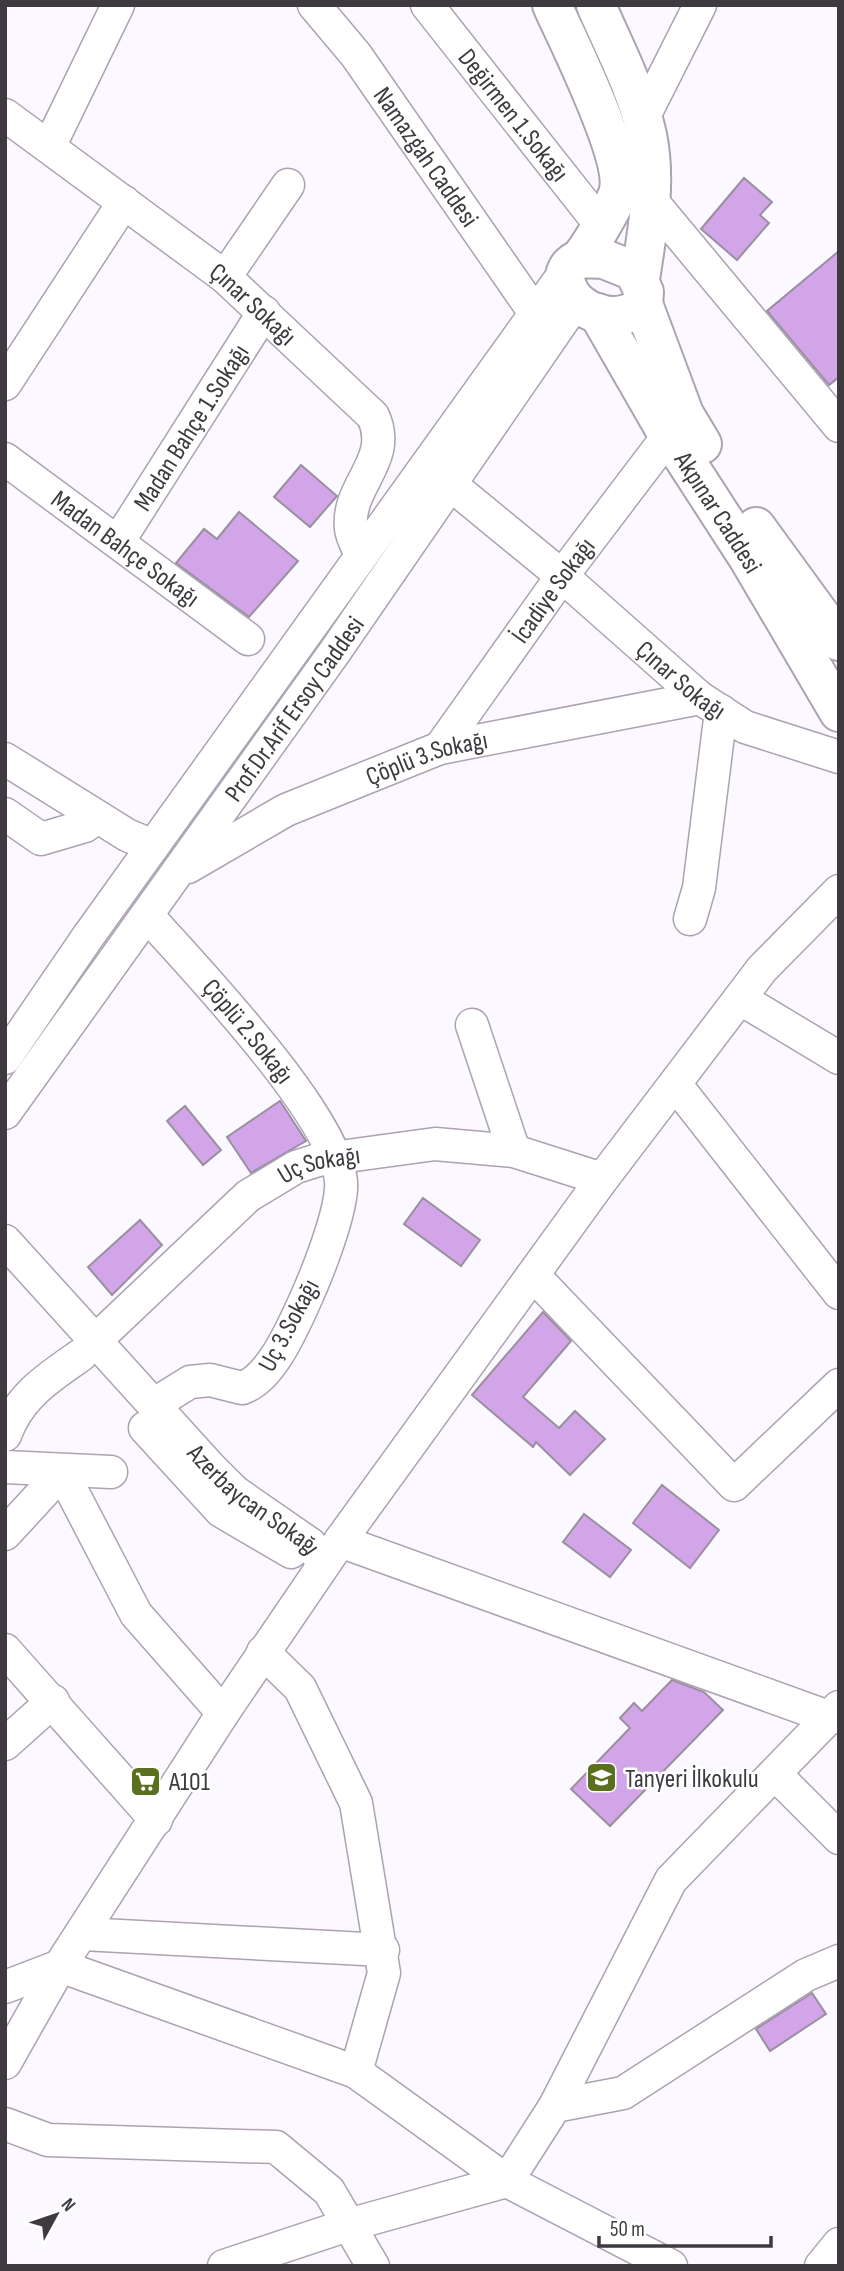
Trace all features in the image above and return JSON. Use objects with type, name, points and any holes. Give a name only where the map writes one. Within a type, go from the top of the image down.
[{"type":"main road","points":[[552,5],[609,136],[619,169],[618,193],[600,224],[580,285]]},
{"type":"main road","name":"Akpınar Caddesi","points":[[596,5],[647,137],[650,199],[642,291],[684,414],[729,490],[839,641]]},
{"type":"main road","points":[[590,256],[620,263],[642,291],[629,315],[580,285],[590,256]]},
{"type":"main road","name":"Akpınar Caddesi","points":[[580,285],[669,435],[756,571],[839,712]]},
{"type":"street","points":[[50,145],[118,5]]},
{"type":"street","name":"Namazgah Caddesi","points":[[314,5],[356,55],[535,313]]},
{"type":"street","name":"Değirmen 1.Sokağı","points":[[426,5],[600,224]]},
{"type":"street","points":[[642,120],[700,5]]},
{"type":"street","name":"Çınar Sokağı","points":[[5,115],[50,145],[225,277],[373,416],[379,430],[380,444],[356,499],[351,519],[351,531],[361,555]]},
{"type":"street","points":[[225,277],[288,186]]},
{"type":"street","points":[[650,199],[839,426]]},
{"type":"street","points":[[5,384],[124,202]]},
{"type":"street","name":"Prof.Dr.Arif Ersoy Caddesi","points":[[5,1058],[153,846],[535,313],[580,285]]},
{"type":"street","name":"Prof.Dr.Arif Ersoy Caddesi","points":[[5,1113],[450,484],[580,285]]},
{"type":"street","name":"Madan Bahçe 1.Sokağı","points":[[118,542],[264,312]]},
{"type":"street","name":"İcadiye Sokağı","points":[[440,748],[562,576],[669,435]]},
{"type":"street","name":"Madan Bahçe Sokağı","points":[[5,458],[248,639]]},
{"type":"street","name":"Çınar Sokağı","points":[[450,484],[562,576],[710,705],[745,727],[839,757]]},
{"type":"street","points":[[690,919],[699,888],[710,705]]},
{"type":"street","name":"Çöplü 3.Sokağı","points":[[175,876],[286,810],[440,748],[710,705]]},
{"type":"street","points":[[5,759],[96,817],[153,846]]},
{"type":"street","points":[[5,814],[41,839],[85,826],[96,817]]},
{"type":"street","points":[[6,2061],[60,1966],[263,1652],[340,1541],[603,1179],[762,969],[836,897]]},
{"type":"street","name":"Çöplü 2.Sokağı","points":[[147,915],[278,1063],[313,1117],[334,1158]]},
{"type":"street","points":[[741,999],[839,1058]]},
{"type":"street","points":[[472,1026],[514,1151]]},
{"type":"street","points":[[676,1086],[839,1293]]},
{"type":"street","name":"Uç Sokağı","points":[[5,1435],[12,1416],[28,1394],[88,1348],[248,1196],[296,1167],[334,1158],[435,1144],[514,1151],[603,1179]]},
{"type":"street","name":"Uç 3.Sokağı","points":[[153,1405],[190,1382],[210,1380],[242,1388],[262,1378],[315,1279],[342,1188],[334,1158]]},
{"type":"street","name":"Azerbaycan Sokağı","points":[[5,1241],[88,1348],[221,1511],[271,1543],[303,1558],[322,1561],[310,1544],[235,1492],[153,1405],[88,1348],[5,1269]]},
{"type":"street","points":[[534,1276],[734,1485],[839,1385]]},
{"type":"street","points":[[5,1467],[62,1472],[111,1472]]},
{"type":"street","points":[[5,1534],[62,1472]]},
{"type":"street","points":[[62,1472],[136,1615],[223,1713]]},
{"type":"street","points":[[224,2266],[348,2225],[507,2181],[555,2106],[671,1880],[835,1713],[340,1541]]},
{"type":"street","points":[[5,1650],[156,1820]]},
{"type":"street","points":[[263,1652],[300,1688],[356,1804],[383,1950],[384,1973],[356,2072]]},
{"type":"street","points":[[5,1744],[53,1701]]},
{"type":"street","points":[[776,1775],[839,1838]]},
{"type":"street","points":[[83,1934],[383,1950]]},
{"type":"street","points":[[555,2106],[622,2093],[806,1975],[839,1961]]},
{"type":"street","points":[[5,1987],[60,1966],[356,2072],[507,2181],[671,2266]]},
{"type":"street","points":[[5,2124],[48,2140],[276,2147],[329,2191],[373,2266]]},
{"type":"street","points":[[821,2266],[839,2244]]},
{"type":"building","points":[[744,178],[772,202],[760,215],[769,223],[737,260],[701,229]]},
{"type":"building","points":[[839,251],[839,377],[829,385],[767,311]]},
{"type":"building","points":[[301,465],[337,496],[310,527],[274,497]]},
{"type":"building","points":[[239,512],[298,561],[249,617],[176,563],[204,529],[217,539]]},
{"type":"building","points":[[280,1101],[306,1141],[251,1173],[227,1137]]},
{"type":"building","points":[[185,1106],[221,1150],[203,1165],[167,1121]]},
{"type":"building","points":[[423,1198],[480,1240],[461,1266],[404,1224]]},
{"type":"building","points":[[140,1220],[162,1245],[112,1295],[88,1267]]},
{"type":"building","points":[[543,1312],[571,1341],[523,1397],[559,1428],[575,1411],[605,1439],[570,1475],[536,1442],[533,1447],[472,1395]]},
{"type":"building","points":[[662,1485],[719,1530],[690,1568],[633,1523]]},
{"type":"building","points":[[584,1514],[631,1550],[610,1577],[563,1542]]},
{"type":"building","points":[[672,1680],[704,1692],[723,1710],[610,1826],[571,1789],[630,1728],[620,1718],[634,1703],[642,1711]]},
{"type":"building","points":[[812,1993],[826,2014],[770,2051],[756,2029]]},
{"type":"place","name":"Tanyeri İlkokulu","points":[[602,1778]]},
{"type":"place","name":"A101","points":[[146,1781]]}]
